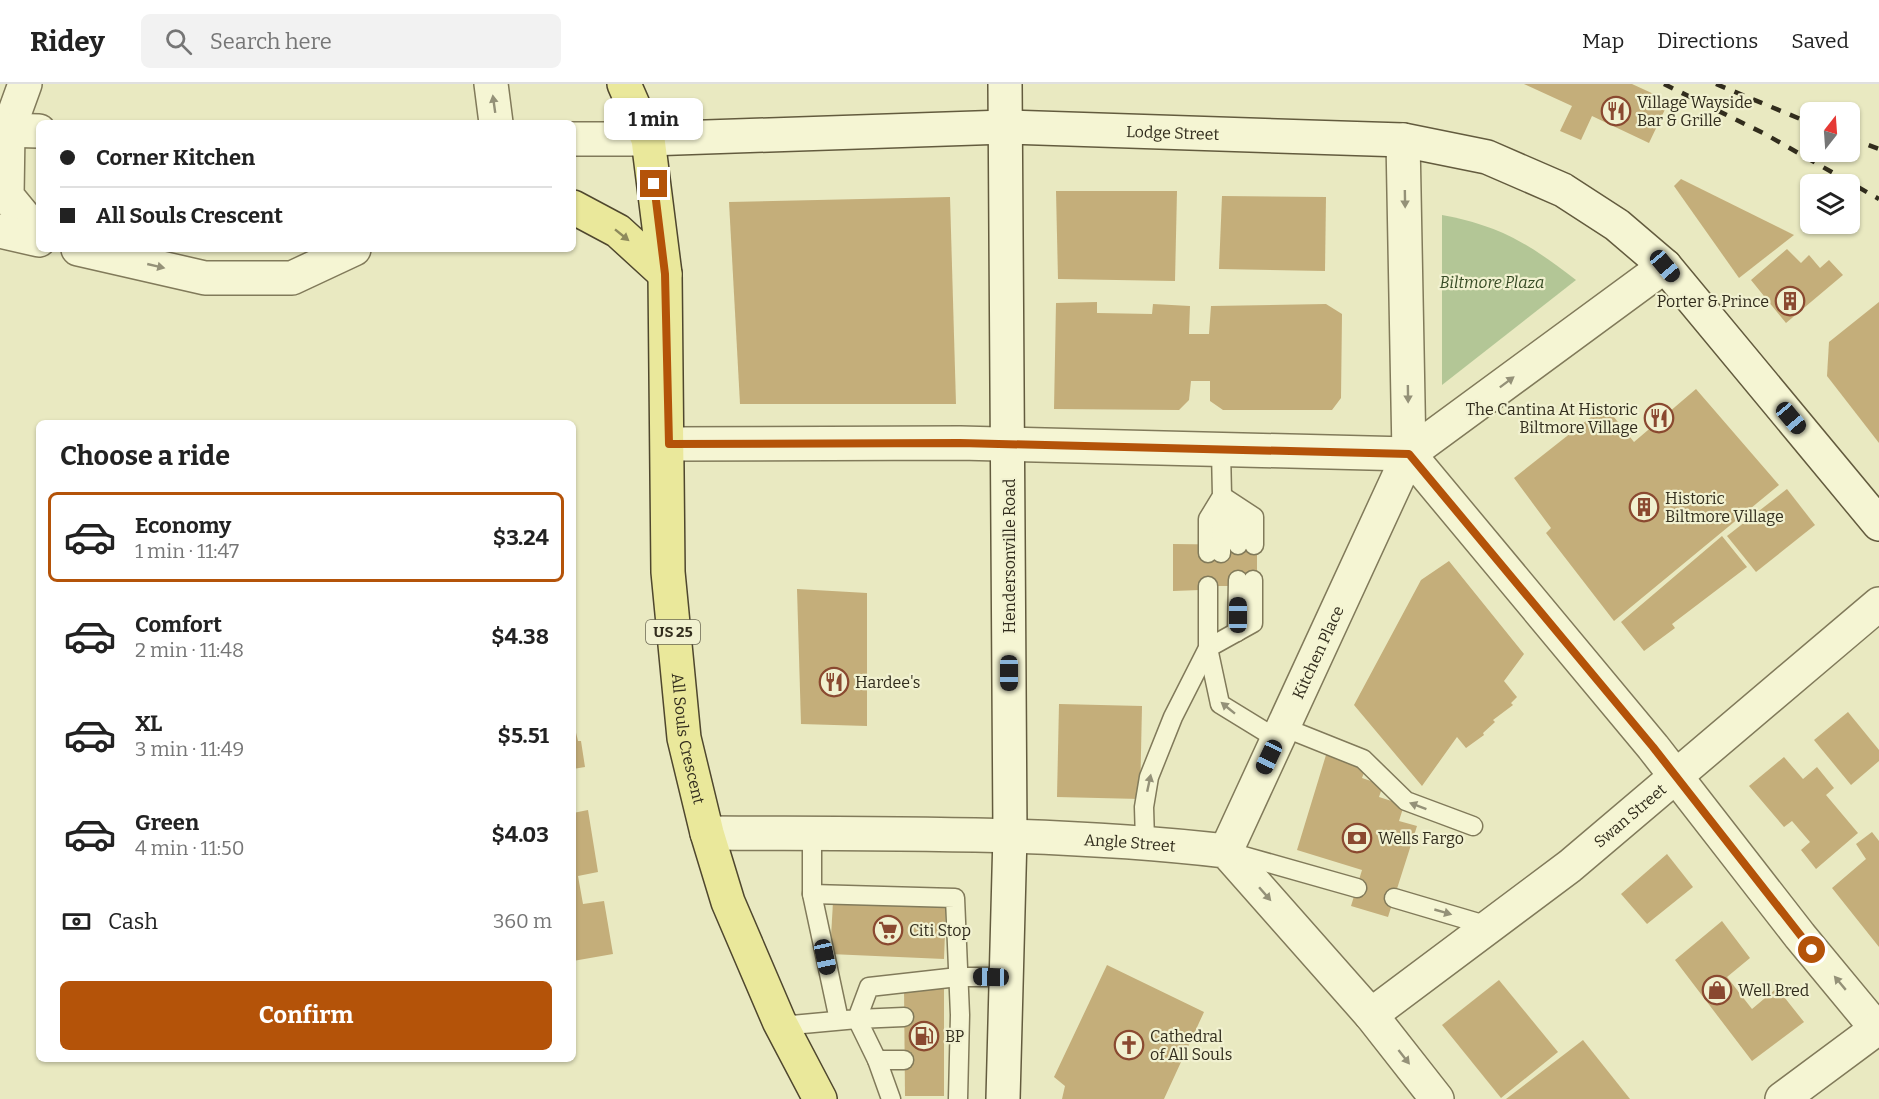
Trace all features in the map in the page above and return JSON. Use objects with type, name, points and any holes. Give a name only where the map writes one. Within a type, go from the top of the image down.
[{"type":"main road","name":"US 25","points":[[624,84],[648,139]]},
{"type":"main road","name":"All Souls Crescent","points":[[648,139],[665,274],[669,444],[668,572],[684,738],[707,833],[728,902],[781,1026],[820,1099]]},
{"type":"main road","points":[[576,209],[618,231],[665,274]]},
{"type":"street","points":[[25,84],[16,131],[8,196],[36,231]]},
{"type":"street","points":[[491,84],[496,120]]},
{"type":"street","name":"Hendersonville Road","points":[[1003,1099],[1010,835],[1005,84]]},
{"type":"street","name":"Lodge Street","points":[[576,139],[648,139],[1005,127],[1404,140],[1487,157],[1563,190],[1617,225],[1665,266],[1879,524]]},
{"type":"street","points":[[1404,140],[1409,454],[1653,747],[1878,1028],[1782,1099]]},
{"type":"street","points":[[0,231],[36,239]]},
{"type":"street","points":[[91,252],[205,278],[292,278],[348,252]]},
{"type":"street","points":[[669,444],[1008,444],[1409,454],[1665,266]]},
{"type":"street","name":"Kitchen Place","points":[[1226,850],[1409,454]]},
{"type":"street","name":"Swan Street","points":[[1371,1015],[1492,927],[1570,866],[1879,604]]},
{"type":"street","name":"Angle Street","points":[[707,833],[1010,835],[1144,841],[1226,850]]},
{"type":"street","points":[[1226,850],[1371,1015],[1437,1099]]},
{"type":"lane","points":[[1215,553],[1208,519],[1222,496],[1221,450]]},
{"type":"lane","points":[[1222,496],[1238,519],[1246,545]]},
{"type":"lane","points":[[1144,841],[1144,807],[1149,777],[1173,717],[1214,645],[1230,583],[1253,623],[1214,645]]},
{"type":"lane","points":[[1214,645],[1220,704],[1280,733],[1363,759],[1406,801],[1473,826]]},
{"type":"lane","points":[[812,834],[812,894],[838,1020]]},
{"type":"lane","points":[[1226,850],[1357,888]]},
{"type":"lane","points":[[812,894],[955,898],[958,976],[952,1015],[951,1060],[958,1099]]},
{"type":"lane","points":[[1394,898],[1492,927]]},
{"type":"lane","points":[[891,1099],[877,1060],[857,1018],[869,987],[958,976],[1007,977]]},
{"type":"lane","points":[[781,1026],[857,1018],[904,1017]]},
{"type":"lane","points":[[877,1060],[904,1060]]},
{"type":"green space","name":"Biltmore Plaza","points":[[1442,215],[1463,219],[1514,238],[1544,256],[1576,280],[1442,385]]},
{"type":"building","name":"Village Wayside Bar & Grille","points":[[1524,84],[1632,84],[1669,101],[1649,143],[1592,116],[1581,140],[1560,131],[1572,106]]},
{"type":"building","points":[[1681,179],[1794,235],[1739,278],[1674,186]]},
{"type":"building","points":[[1056,191],[1177,191],[1175,281],[1058,279]]},
{"type":"building","points":[[1222,196],[1326,197],[1325,271],[1219,269]]},
{"type":"building","points":[[950,197],[956,404],[740,404],[729,202]]},
{"type":"building","name":"Porter & Prince","points":[[1787,249],[1801,263],[1809,255],[1820,268],[1829,260],[1843,275],[1786,323],[1751,280]]},
{"type":"building","points":[[1097,302],[1097,313],[1152,314],[1153,304],[1190,306],[1189,334],[1209,334],[1211,306],[1326,304],[1342,314],[1341,398],[1332,410],[1223,410],[1210,401],[1210,381],[1191,381],[1189,400],[1179,410],[1054,409],[1056,303]]},
{"type":"building","points":[[1879,302],[1879,443],[1827,376],[1829,342]]},
{"type":"building","name":"Historic Biltmore Village","points":[[1696,389],[1779,485],[1614,621],[1546,533],[1551,528],[1514,478],[1605,406],[1634,442]]},
{"type":"building","points":[[1787,489],[1815,525],[1756,572],[1727,536]]},
{"type":"building","points":[[1722,536],[1747,567],[1672,624],[1675,628],[1644,651],[1621,622]]},
{"type":"building","points":[[1173,544],[1257,545],[1257,580],[1233,586],[1200,586],[1200,590],[1173,591]]},
{"type":"building","points":[[1449,561],[1524,654],[1504,681],[1517,697],[1511,703],[1513,705],[1493,720],[1495,722],[1483,733],[1484,735],[1466,748],[1457,737],[1422,786],[1354,705],[1421,580]]},
{"type":"building","name":"Hardee's","points":[[797,589],[867,593],[867,726],[801,724]]},
{"type":"building","points":[[1059,704],[1142,706],[1140,799],[1057,797]]},
{"type":"building","points":[[1848,712],[1879,750],[1879,761],[1851,785],[1814,740]]},
{"type":"building","points":[[576,733],[578,741],[581,741],[585,767],[576,768]]},
{"type":"building","name":"Wells Fargo","points":[[1326,755],[1366,767],[1362,778],[1383,785],[1379,797],[1404,805],[1399,821],[1417,826],[1388,917],[1351,906],[1362,870],[1297,850]]},
{"type":"building","points":[[1784,757],[1803,779],[1817,767],[1834,788],[1826,795],[1858,833],[1816,869],[1801,850],[1810,842],[1792,821],[1784,827],[1749,786]]},
{"type":"building","points":[[588,810],[598,872],[578,876],[583,904],[604,901],[613,954],[576,960],[576,812]]},
{"type":"building","points":[[1872,832],[1879,841],[1879,947],[1832,888],[1866,859],[1856,844]]},
{"type":"building","points":[[1667,854],[1693,887],[1647,924],[1621,894]]},
{"type":"building","name":"Citi Stop","points":[[833,902],[946,907],[944,959],[830,954]]},
{"type":"building","name":"Well Bred","points":[[1722,921],[1750,958],[1727,977],[1752,1009],[1777,988],[1804,1022],[1752,1061],[1675,960]]},
{"type":"building","name":"Cathedral of All Souls","points":[[1107,965],[1204,1012],[1164,1099],[1062,1099],[1065,1086],[1054,1077]]},
{"type":"building","points":[[1499,980],[1558,1052],[1501,1098],[1442,1025]]},
{"type":"building","points":[[904,986],[944,987],[944,1096],[905,1096]]},
{"type":"building","points":[[1583,1040],[1630,1099],[1506,1099]]},
{"type":"railway","points":[[1664,84],[1765,134],[1879,199]]},
{"type":"railway","points":[[1716,84],[1800,119]]},
{"type":"railway","points":[[1860,142],[1879,149]]},
{"type":"place","name":"Village Wayside Bar & Grille","points":[[1616,111]]},
{"type":"place","name":"Porter & Prince","points":[[1790,301]]},
{"type":"place","name":"The Cantina At Historic Biltmore Village","points":[[1659,418]]},
{"type":"place","name":"Historic Biltmore Village","points":[[1644,507]]},
{"type":"place","name":"Hardee's","points":[[834,682]]},
{"type":"place","name":"Wells Fargo","points":[[1357,838]]},
{"type":"place","name":"Citi Stop","points":[[888,930]]},
{"type":"place","name":"Well Bred","points":[[1717,990]]},
{"type":"place","name":"BP","points":[[924,1036]]},
{"type":"place","name":"Cathedral of All Souls","points":[[1129,1045]]},
{"type":"route","points":[[654,184],[665,274],[669,444],[960,443],[1409,454],[1653,747],[1812,950]]}]
